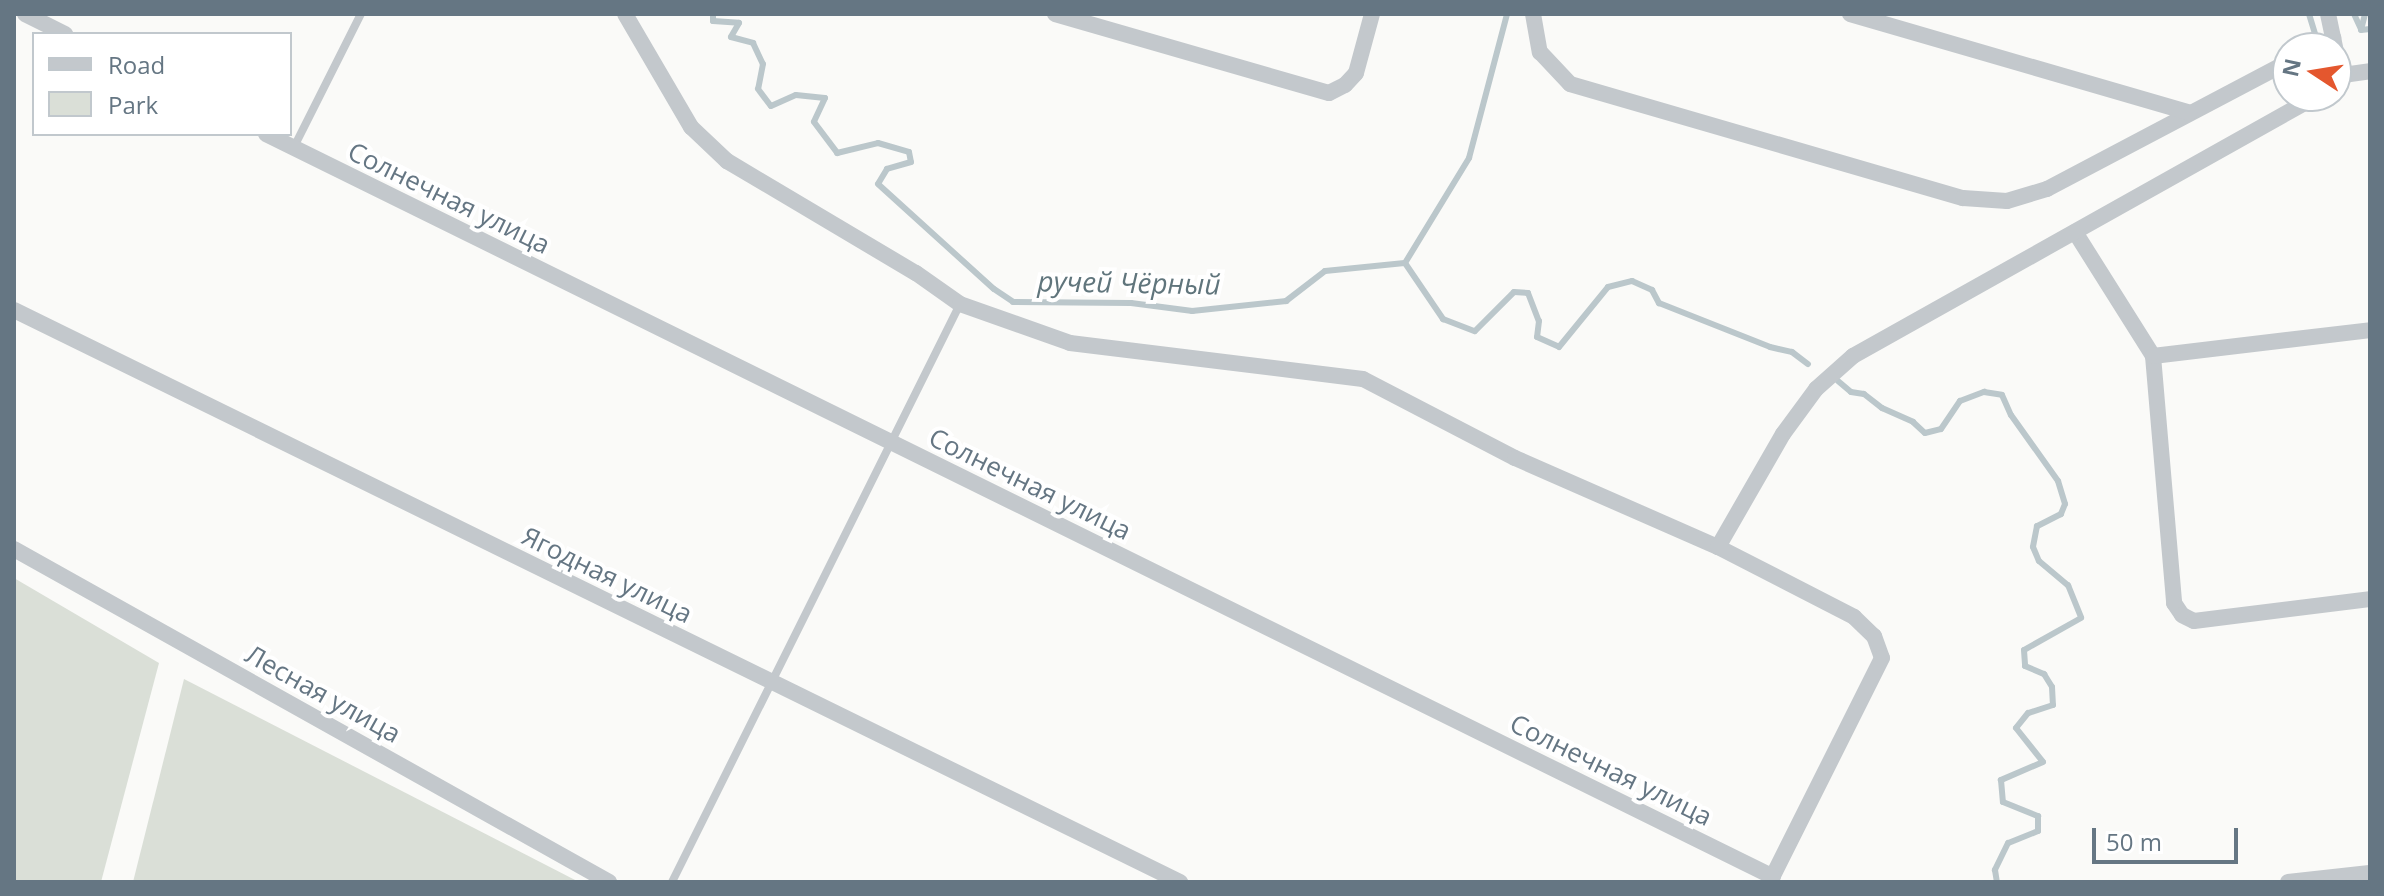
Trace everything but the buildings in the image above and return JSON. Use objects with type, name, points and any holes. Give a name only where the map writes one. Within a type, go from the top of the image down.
[{"type":"street","points":[[25,14],[61,32]]},
{"type":"street","points":[[1055,14],[1096,20],[1329,93],[1345,85],[1356,73],[1372,14]]},
{"type":"street","points":[[1533,14],[1540,52],[1570,84],[1963,198],[2007,201],[2047,189],[2272,70]]},
{"type":"street","points":[[1850,14],[2190,113]]},
{"type":"street","points":[[623,16],[691,127],[727,161],[916,273],[960,304],[1070,343],[1363,379],[1515,458],[1718,547],[1854,617],[1874,636],[1882,658],[1772,879]]},
{"type":"street","points":[[1718,547],[1783,434],[1816,389],[1844,364],[2289,112]]},
{"type":"street","name":"Солнечная улица","points":[[270,136],[1772,879]]},
{"type":"street","points":[[2075,232],[2153,356],[2174,603],[2182,615],[2194,621],[2370,599]]},
{"type":"street","name":"Ягодная улица","points":[[14,310],[1180,882]]},
{"type":"street","points":[[2153,356],[2370,330]]},
{"type":"street","name":"Лесная улица","points":[[14,549],[609,882]]},
{"type":"street","points":[[2288,882],[2370,873]]},
{"type":"lane","points":[[293,148],[361,14]]},
{"type":"lane","points":[[672,882],[960,304]]},
{"type":"green space","points":[[14,578],[159,663],[101,882],[14,882]]},
{"type":"green space","points":[[184,679],[579,882],[133,882]]},
{"type":"waterway","name":"ручей Чёрный","points":[[713,14],[713,21],[739,23],[731,37],[753,43],[763,64],[758,89],[771,106],[796,95],[825,98],[814,122],[837,153],[878,143],[909,152],[911,162],[887,169],[878,184],[994,289],[1013,302],[1131,303],[1192,311],[1286,301],[1325,271],[1405,263],[1443,319],[1475,331],[1514,292],[1528,293],[1539,321],[1537,337],[1559,347],[1608,287],[1632,281],[1652,290],[1659,303],[1770,347],[1792,352],[1808,364]]},
{"type":"waterway","points":[[1405,263],[1469,158],[1507,14]]},
{"type":"waterway","points":[[2309,14],[2314,32]]},
{"type":"waterway","points":[[2354,14],[2361,29]]},
{"type":"waterway","points":[[2365,14],[2361,30],[2370,29]]},
{"type":"waterway","name":"ручей Чёрный","points":[[1838,381],[1851,392],[1864,394],[1882,408],[1913,422],[1925,433],[1941,429],[1960,401],[1984,392],[2002,395],[2011,415],[2058,481],[2065,504],[2061,514],[2037,526],[2033,547],[2039,561],[2068,585],[2081,618],[2024,650],[2025,666],[2044,674],[2052,687],[2053,705],[2028,713],[2016,728],[2043,762],[2001,780],[2003,802],[2038,816],[2038,831],[2008,843],[1995,870],[1997,882]]}]
